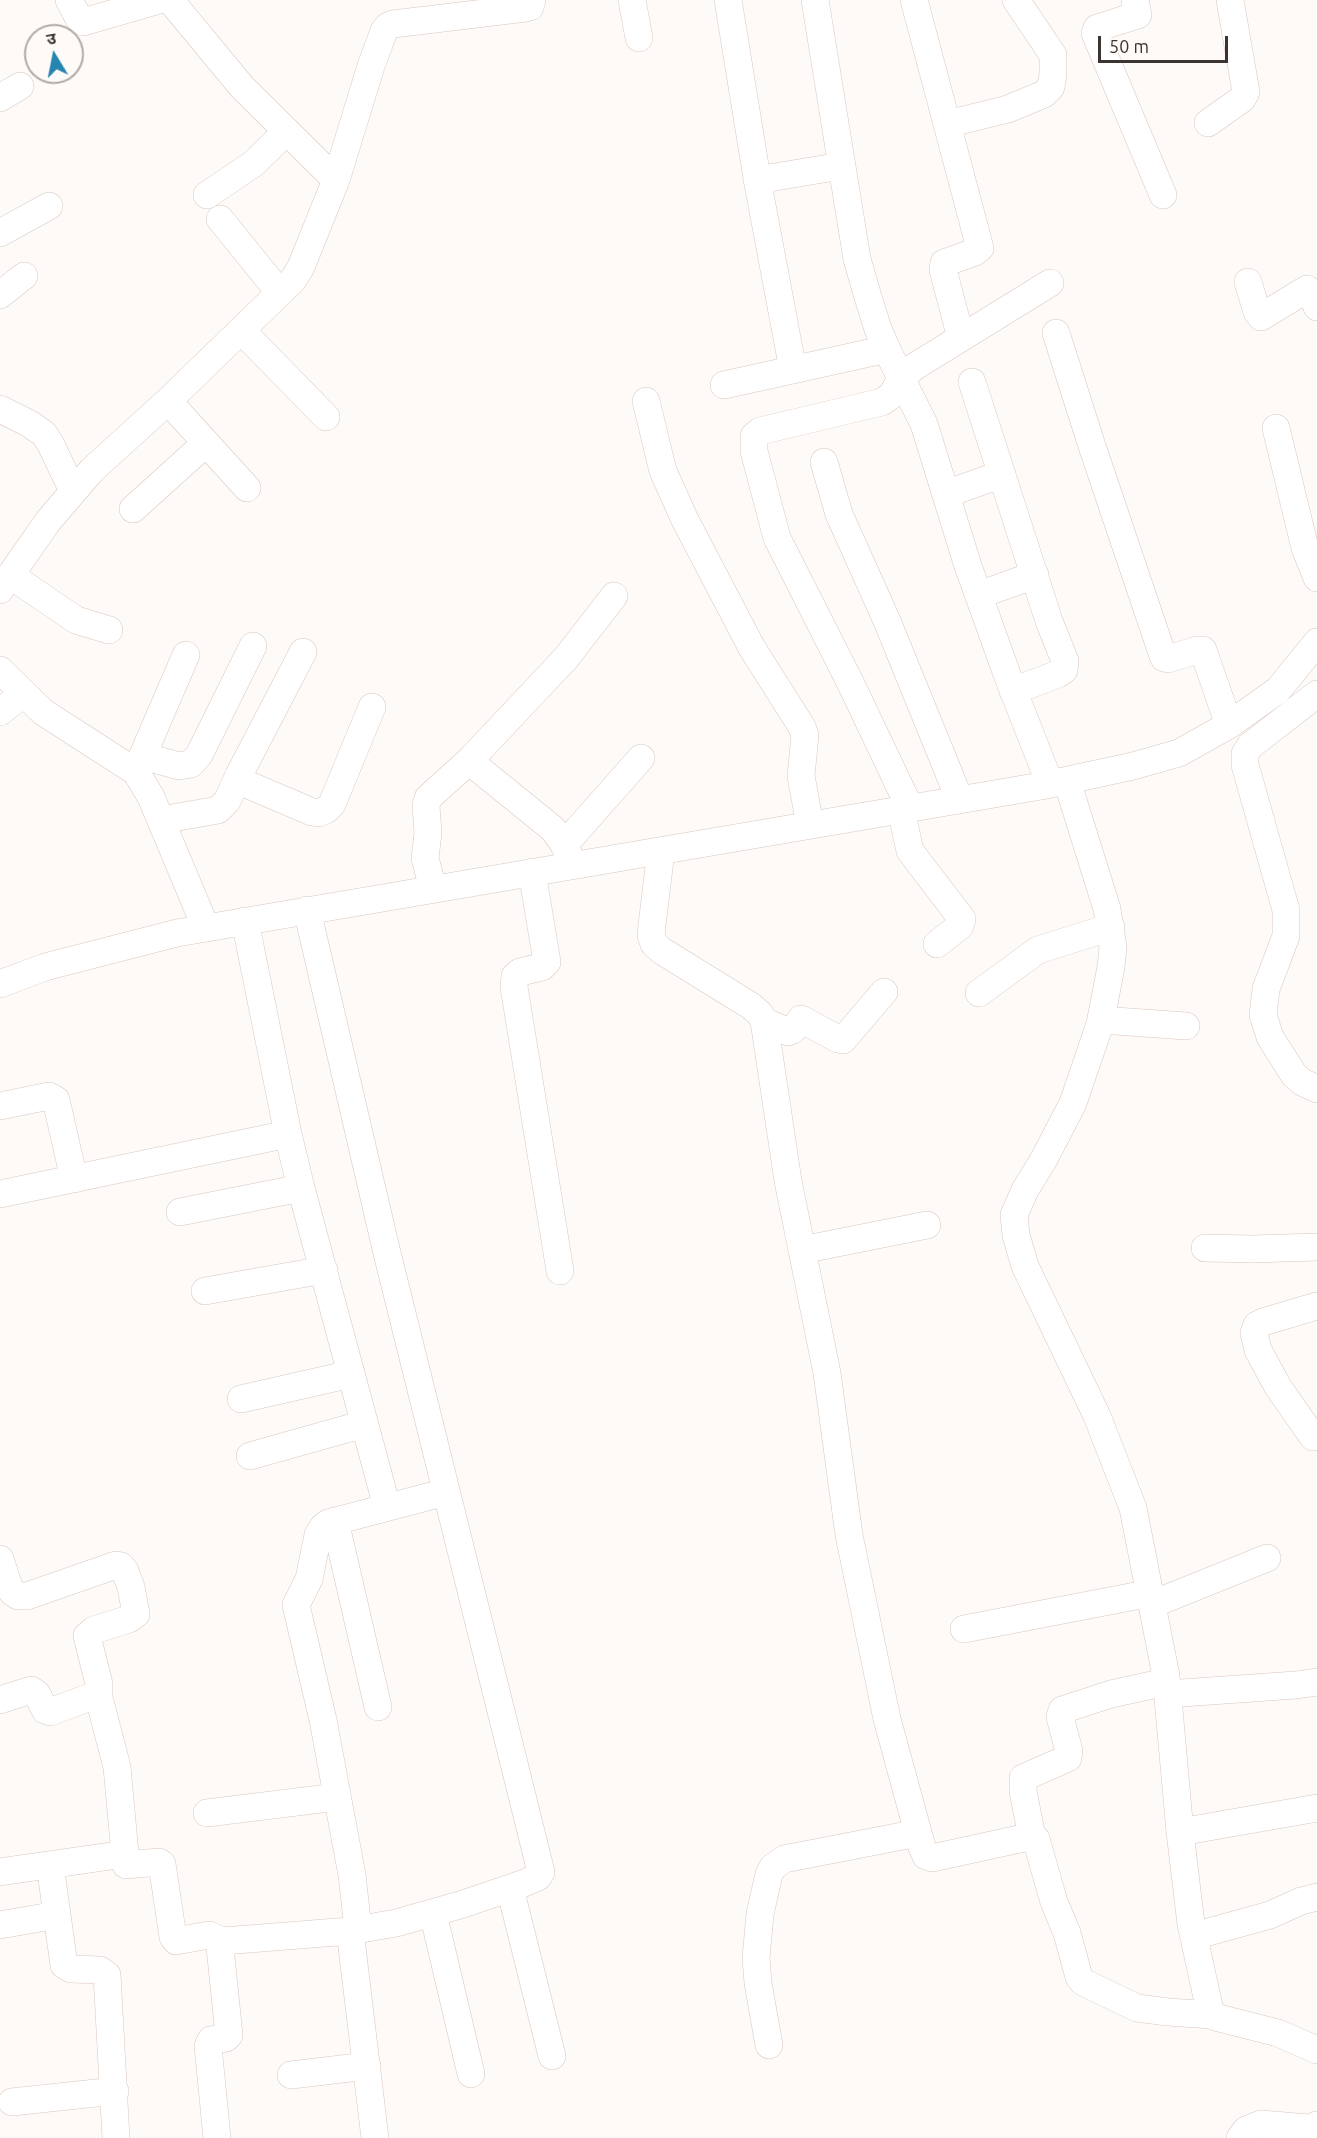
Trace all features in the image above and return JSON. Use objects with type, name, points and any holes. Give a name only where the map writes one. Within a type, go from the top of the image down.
[{"type":"street","points":[[69,0],[83,22],[159,0]]},
{"type":"street","points":[[170,0],[242,87],[336,180]]},
{"type":"street","points":[[109,630],[76,620],[5,582],[43,529],[92,470],[168,401],[293,280],[301,267],[336,180],[371,66],[388,26],[526,8],[530,7],[532,0]]},
{"type":"street","points":[[633,0],[639,38]]},
{"type":"street","points":[[728,0],[757,180],[793,370]]},
{"type":"street","points":[[815,0],[840,166],[857,259],[878,329],[924,424],[979,595],[1013,691],[1065,788],[1107,909],[1111,927],[1113,947],[1101,1020],[1073,1103],[1044,1159],[1024,1190],[1014,1215],[1016,1234],[1025,1266],[1097,1416],[1133,1508],[1167,1688],[1180,1832],[1194,1936],[1209,2011],[1212,2015]]},
{"type":"street","points":[[914,0],[980,248],[944,263],[943,270],[961,338]]},
{"type":"street","points":[[947,124],[1008,109],[1044,94],[1051,87],[1054,60],[1052,53],[1016,0]]},
{"type":"street","points":[[1135,0],[1138,15],[1097,28],[1095,33],[1163,195]]},
{"type":"street","points":[[1208,123],[1242,99],[1246,92],[1230,0]]},
{"type":"street","points":[[207,195],[253,164],[286,132]]},
{"type":"street","points":[[757,180],[840,166]]},
{"type":"street","points":[[0,233],[49,206]]},
{"type":"street","points":[[220,219],[280,293]]},
{"type":"street","points":[[0,295],[24,276]]},
{"type":"street","points":[[1248,282],[1257,312],[1261,317],[1307,289],[1312,293],[1317,307]]},
{"type":"street","points":[[937,944],[960,926],[962,919],[910,851],[905,818],[850,682],[777,538],[753,442],[754,436],[760,431],[882,402],[892,395],[903,381],[927,359],[1050,283]]},
{"type":"street","points":[[241,330],[326,417]]},
{"type":"street","points":[[1056,333],[1163,656],[1168,659],[1203,650],[1229,725]]},
{"type":"street","points":[[724,385],[887,350]]},
{"type":"street","points":[[972,382],[1065,666],[1058,674],[1013,691]]},
{"type":"street","points":[[168,401],[248,488]]},
{"type":"street","points":[[0,409],[30,424],[44,435],[73,491]]},
{"type":"street","points":[[649,414],[660,459],[685,520],[752,648],[802,727],[805,735],[801,776],[810,825]]},
{"type":"street","points":[[1276,428],[1303,538],[1317,578]]},
{"type":"street","points":[[133,509],[206,443]]},
{"type":"street","points":[[824,462],[840,514],[887,621],[959,798]]},
{"type":"street","points":[[946,494],[1002,474]]},
{"type":"street","points":[[979,595],[1035,574]]},
{"type":"street","points":[[433,889],[425,862],[428,828],[426,802],[430,795],[469,761],[566,658],[614,596]]},
{"type":"street","points":[[1317,642],[1306,685],[1245,754],[1245,765],[1281,890],[1286,917],[1286,936],[1266,989],[1263,1015],[1270,1037],[1294,1075],[1302,1083],[1317,1089]]},
{"type":"street","points":[[0,670],[43,712],[139,764],[179,766],[191,764],[199,755],[252,646]]},
{"type":"street","points":[[161,820],[218,810],[227,801],[303,652]]},
{"type":"street","points":[[186,655],[139,764],[147,790],[206,928]]},
{"type":"street","points":[[569,855],[660,861],[810,825],[905,818],[959,798],[1065,788],[1179,753],[1229,725],[1278,690],[1306,685]]},
{"type":"street","points":[[0,712],[23,694]]},
{"type":"street","points":[[237,780],[312,812],[319,813],[326,810],[332,804],[372,707]]},
{"type":"street","points":[[0,984],[45,967],[177,933],[206,928],[248,935],[310,924],[433,889],[534,884],[569,855],[641,758]]},
{"type":"street","points":[[469,761],[553,829],[569,855]]},
{"type":"street","points":[[660,861],[651,935],[654,944],[751,1006],[764,1021],[788,1181],[827,1373],[849,1535],[887,1719],[926,1856],[932,1857],[1032,1837]]},
{"type":"street","points":[[534,884],[547,962],[542,967],[520,972],[515,976],[514,987],[560,1271]]},
{"type":"street","points":[[0,1558],[9,1587],[18,1596],[27,1596],[116,1565],[121,1566],[125,1571],[136,1614],[129,1619],[94,1630],[87,1636],[99,1684],[99,1698],[117,1767],[125,1863],[129,1866],[159,1862],[162,1864],[173,1937],[176,1941],[209,1935],[223,1941],[354,1930],[396,1923],[510,1888],[538,1877],[541,1872],[387,1253],[310,924]]},
{"type":"street","points":[[979,993],[1038,950],[1111,927]]},
{"type":"street","points":[[248,935],[301,1188],[387,1507]]},
{"type":"street","points":[[764,1021],[788,1032],[793,1030],[801,1019],[838,1040],[843,1040],[884,992]]},
{"type":"street","points":[[1101,1020],[1186,1026]]},
{"type":"street","points":[[0,1106],[49,1096],[56,1100],[74,1179]]},
{"type":"street","points":[[0,1194],[288,1134]]},
{"type":"street","points":[[180,1212],[301,1188]]},
{"type":"street","points":[[802,1250],[927,1225]]},
{"type":"street","points":[[1205,1248],[1317,1247]]},
{"type":"street","points":[[205,1291],[324,1270]]},
{"type":"street","points":[[1313,1437],[1278,1387],[1258,1350],[1254,1333],[1257,1325],[1263,1322],[1317,1306]]},
{"type":"street","points":[[241,1398],[351,1374]]},
{"type":"street","points":[[250,1456],[364,1424]]},
{"type":"street","points":[[375,2138],[354,1930],[352,1875],[323,1720],[296,1605],[309,1579],[318,1535],[323,1527],[335,1521],[446,1492]]},
{"type":"street","points":[[335,1521],[378,1707]]},
{"type":"street","points":[[964,1629],[1152,1599],[1267,1558]]},
{"type":"street","points":[[1317,1682],[1296,1685],[1167,1688],[1111,1694],[1062,1710],[1060,1717],[1069,1751],[1068,1758],[1023,1778],[1023,1791],[1032,1837],[1038,1843],[1054,1902],[1067,1933],[1079,1977],[1083,1982],[1144,2009],[1212,2015],[1278,2033],[1317,2050]]},
{"type":"street","points":[[0,1700],[31,1690],[37,1694],[45,1710],[50,1712],[93,1696],[99,1698]]},
{"type":"street","points":[[207,1813],[337,1797]]},
{"type":"street","points":[[1180,1832],[1317,1808]]},
{"type":"street","points":[[768,2045],[756,1958],[760,1914],[769,1874],[773,1867],[784,1859],[918,1833]]},
{"type":"street","points":[[0,1872],[125,1854]]},
{"type":"street","points":[[50,1865],[64,1965],[71,1969],[100,1970],[107,1975],[116,2138]]},
{"type":"street","points":[[510,1888],[552,2056]]},
{"type":"street","points":[[1194,1936],[1270,1915],[1301,1900],[1317,1897]]},
{"type":"street","points":[[433,1913],[471,2074]]},
{"type":"street","points":[[0,1925],[57,1915]]},
{"type":"street","points":[[217,2138],[208,2046],[211,2040],[226,2038],[229,2035],[220,1947],[223,1941]]},
{"type":"street","points":[[291,2075],[367,2066]]},
{"type":"street","points":[[12,2102],[115,2091]]},
{"type":"street","points":[[1240,2138],[1246,2130],[1261,2124],[1309,2128],[1317,2125]]}]
